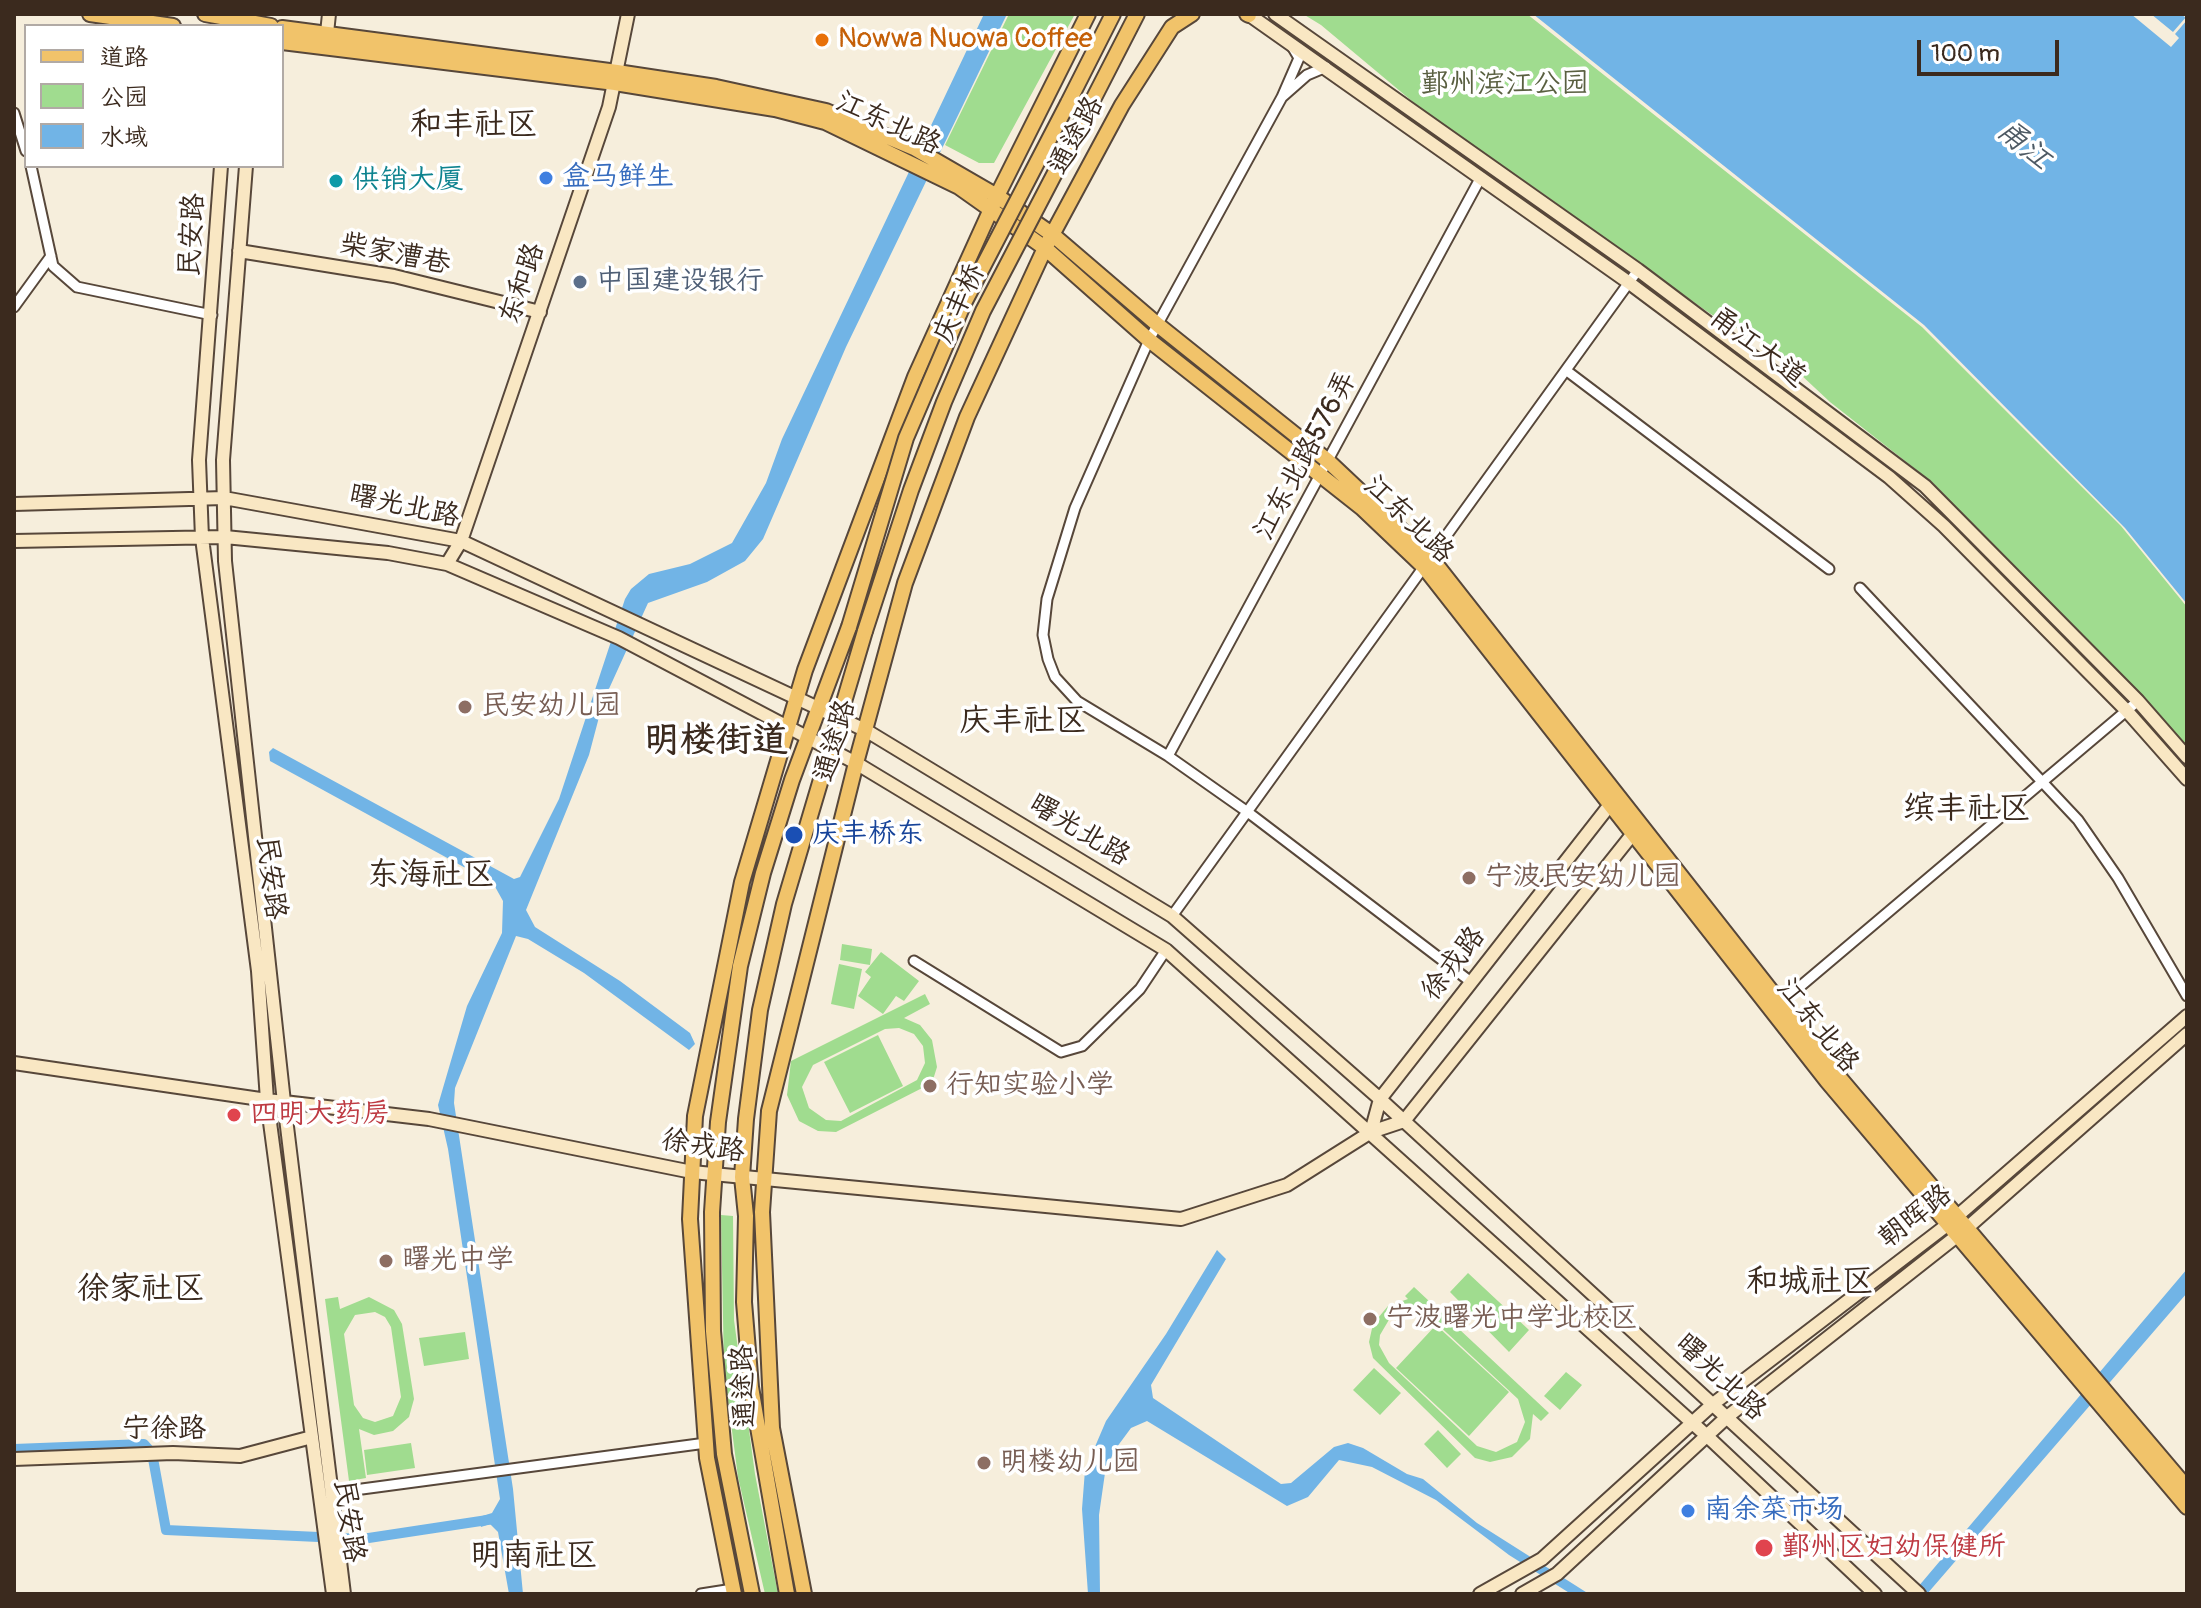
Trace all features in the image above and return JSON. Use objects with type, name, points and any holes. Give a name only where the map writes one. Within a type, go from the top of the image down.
[{"type":"main road","points":[[90,14],[159,24]]},
{"type":"main road","points":[[205,14],[260,24]]},
{"type":"main road","points":[[327,33],[329,14]]},
{"type":"main road","name":"东和路","points":[[447,564],[461,541],[540,312],[616,77],[628,14]]},
{"type":"main road","name":"通途路","points":[[733,1592],[706,1443],[690,1219],[695,1116],[742,882],[786,727],[915,377],[994,202],[1088,14]]},
{"type":"main road","name":"庆丰桥","points":[[849,627],[906,438],[964,303],[1113,14]]},
{"type":"main road","name":"庆丰桥","points":[[865,631],[911,490],[983,311],[1137,14]]},
{"type":"main road","name":"通途路","points":[[804,1594],[772,1428],[762,1212],[769,1111],[856,763],[905,583],[967,417],[1045,248],[1122,105],[1172,27],[1192,14]]},
{"type":"main road","name":"甬江大道","points":[[1248,14],[1628,282],[1897,484],[1944,526],[2126,710],[2187,779]]},
{"type":"main road","name":"甬江大道","points":[[1275,14],[1638,270],[1925,486],[2138,701],[2187,757]]},
{"type":"main road","name":"江东北路","points":[[284,28],[616,77]]},
{"type":"main road","name":"江东北路","points":[[284,42],[716,87],[826,111],[909,153],[1053,235],[1325,468],[1428,563],[1776,1007],[2086,1389],[2112,1409],[2187,1488]]},
{"type":"main road","name":"民安路","points":[[221,168],[213,315],[199,460],[202,538],[258,971],[267,1100],[312,1437],[329,1517],[334,1559],[333,1594]]},
{"type":"main road","name":"民安路","points":[[246,168],[223,460],[225,537],[284,1102],[332,1493],[329,1517]]},
{"type":"main road","name":"江东北路","points":[[994,202],[1149,340],[1325,468]]},
{"type":"main road","name":"柴家漕巷","points":[[239,251],[394,276],[540,312]]},
{"type":"main road","name":"曙光北路","points":[[14,504],[224,498],[461,541],[647,631],[867,731],[1172,916],[1380,1099],[1915,1591]]},
{"type":"main road","name":"曙光北路","points":[[14,541],[225,537],[388,553],[447,564],[619,638],[856,763],[1166,950],[1707,1436],[1875,1594]]},
{"type":"main road","name":"通途路","points":[[752,1594],[724,1454],[713,1331],[712,1212],[725,1060],[740,966],[763,873],[807,737],[849,627]]},
{"type":"main road","name":"通途路","points":[[787,1594],[751,1387],[744,1302],[746,1216],[742,1177],[760,1010],[784,904],[865,631]]},
{"type":"main road","name":"徐戎路","points":[[1371,1132],[1380,1099],[1614,800]]},
{"type":"main road","name":"徐戎路","points":[[14,1063],[267,1100],[429,1119],[692,1172],[1181,1219],[1287,1185],[1371,1132],[1404,1121],[1637,828]]},
{"type":"main road","name":"朝晖路","points":[[1480,1594],[1542,1559],[1713,1404],[1957,1227],[2187,1016]]},
{"type":"main road","name":"朝晖路","points":[[1522,1594],[1551,1577],[1727,1417],[2187,1034]]},
{"type":"main road","name":"江东北路","points":[[1957,1227],[2089,1373],[2112,1409],[2187,1507]]},
{"type":"main road","name":"宁徐路","points":[[14,1459],[173,1453],[240,1456],[312,1437]]},
{"type":"main road","name":"民安路","points":[[334,1559],[344,1594]]},
{"type":"street","points":[[1287,39],[1299,58],[1282,97],[1149,340],[1075,508],[1047,599],[1043,635],[1050,670],[1077,701],[1168,756],[1249,813],[1471,982]]},
{"type":"street","points":[[1282,97],[1307,75],[1326,67]]},
{"type":"street","points":[[14,113],[24,145]]},
{"type":"street","points":[[31,168],[53,266],[77,287],[213,315]]},
{"type":"street","name":"江东北路576弄","points":[[1168,756],[1481,177]]},
{"type":"street","points":[[14,307],[51,256]]},
{"type":"street","points":[[1172,916],[1638,270]]},
{"type":"street","points":[[1567,371],[1829,569]]},
{"type":"street","points":[[1860,588],[2044,780],[2100,849],[2187,996]]},
{"type":"street","points":[[1776,1007],[2138,701]]},
{"type":"street","points":[[914,961],[1061,1052],[1082,1046],[1140,989],[1166,950]]},
{"type":"street","points":[[332,1493],[485,1475],[517,1467],[706,1443]]},
{"type":"street","points":[[701,1594],[733,1592]]},
{"type":"green space","points":[[1009,14],[1075,14],[994,163],[979,163],[945,145]]},
{"type":"green space","name":"鄞州滨江公园","points":[[1303,14],[1527,14],[1922,327],[2121,526],[2187,607],[2187,746],[1933,483],[1830,402],[1784,359],[1745,330],[1727,325],[1702,308],[1538,190],[1443,127],[1321,25]]},
{"type":"green space","points":[[842,944],[872,949],[870,965],[840,960]]},
{"type":"green space","points":[[881,952],[919,981],[904,1001],[896,996],[883,1014],[858,996],[871,977],[865,972]]},
{"type":"green space","points":[[839,964],[862,969],[854,1009],[831,1004]]},
{"type":"green space","points":[[925,994],[930,1004],[904,1018],[920,1025],[932,1040],[937,1067],[932,1083],[836,1132],[818,1131],[799,1121],[787,1095],[791,1061]],"holes":[[[899,1028],[914,1034],[923,1046],[925,1063],[917,1080],[841,1121],[826,1120],[809,1108],[802,1087],[813,1065],[885,1029]]]},
{"type":"green space","points":[[878,1035],[903,1086],[850,1113],[824,1062]]},
{"type":"green space","points":[[721,1215],[733,1216],[734,1320],[755,1474],[778,1594],[765,1594],[738,1477],[724,1369]]},
{"type":"green space","points":[[1468,1273],[1529,1330],[1509,1352],[1450,1292]]},
{"type":"green space","points":[[1414,1287],[1549,1413],[1541,1421],[1533,1414],[1530,1439],[1512,1457],[1490,1462],[1475,1458],[1373,1358],[1369,1342],[1373,1324],[1388,1306],[1408,1299],[1405,1296]],"holes":[[[1407,1311],[1433,1320],[1518,1399],[1525,1422],[1517,1442],[1496,1452],[1477,1446],[1389,1363],[1379,1345],[1380,1335],[1390,1318]]]},
{"type":"green space","points":[[338,1297],[340,1309],[369,1297],[394,1310],[402,1324],[414,1399],[409,1417],[393,1431],[374,1435],[359,1429],[366,1478],[349,1481],[325,1299]],"holes":[[[375,1312],[385,1317],[391,1327],[401,1397],[393,1416],[375,1422],[363,1418],[354,1405],[344,1334],[355,1315]]]},
{"type":"green space","points":[[1436,1325],[1509,1392],[1469,1436],[1396,1368]]},
{"type":"green space","points":[[465,1332],[469,1359],[424,1366],[419,1338]]},
{"type":"green space","points":[[1374,1368],[1401,1393],[1380,1415],[1353,1390]]},
{"type":"green space","points":[[1566,1372],[1582,1385],[1560,1410],[1544,1396]]},
{"type":"green space","points":[[1438,1430],[1461,1454],[1447,1468],[1424,1444]]},
{"type":"green space","points":[[411,1443],[415,1468],[367,1475],[364,1450]]},
{"type":"water","points":[[984,14],[1007,14],[846,347],[763,539],[745,561],[707,582],[648,603],[603,702],[589,755],[526,910],[535,927],[620,981],[690,1033],[695,1044],[689,1050],[584,973],[528,939],[516,936],[455,1088],[454,1103],[513,1489],[523,1594],[509,1594],[498,1532],[490,1524],[481,1527],[479,1517],[492,1513],[500,1499],[448,1149],[438,1105],[467,1006],[502,933],[503,901],[493,883],[270,761],[269,752],[273,748],[514,879],[520,877],[559,799],[625,599],[631,589],[649,574],[690,564],[732,543],[766,483],[782,439]]},
{"type":"water","name":"甬江","points":[[1533,14],[2181,14],[2187,19],[2187,604],[2125,528],[1924,325]]},
{"type":"water","points":[[1217,1250],[1226,1259],[1151,1385],[1153,1398],[1281,1484],[1291,1483],[1334,1447],[1348,1443],[1363,1448],[1407,1474],[1423,1479],[1477,1523],[1589,1594],[1571,1594],[1509,1555],[1436,1500],[1372,1467],[1339,1460],[1308,1497],[1287,1506],[1147,1421],[1131,1428],[1114,1451],[1105,1473],[1099,1515],[1100,1594],[1088,1594],[1082,1509],[1085,1470],[1106,1421],[1166,1334]]},
{"type":"water","points":[[2187,1269],[2187,1293],[1927,1594],[1912,1594]]},
{"type":"pier","points":[[2131,14],[2151,14],[2173,32],[2187,16],[2187,20],[2175,34],[2179,38],[2171,47]]},
{"type":"waterway","points":[[14,1449],[144,1444],[152,1453],[166,1530],[362,1539],[494,1519]]},
{"type":"place","name":"Nowwa Nuowa Coffee","points":[[822,40]]},
{"type":"place","name":"盒马鲜生","points":[[546,178]]},
{"type":"place","name":"供销大厦","points":[[336,181]]},
{"type":"place","name":"中国建设银行","points":[[580,282]]},
{"type":"place","name":"民安幼儿园","points":[[465,707]]},
{"type":"place","name":"庆丰桥东","points":[[794,835]]},
{"type":"place","name":"宁波民安幼儿园","points":[[1469,878]]},
{"type":"place","name":"行知实验小学","points":[[930,1086]]},
{"type":"place","name":"四明大药房","points":[[234,1115]]},
{"type":"place","name":"曙光中学","points":[[386,1261]]},
{"type":"place","name":"宁波曙光中学北校区","points":[[1370,1319]]},
{"type":"place","name":"明楼幼儿园","points":[[984,1463]]},
{"type":"place","name":"南余菜市场","points":[[1688,1511]]},
{"type":"place","name":"鄞州区妇幼保健所","points":[[1764,1548]]},
{"type":"district","name":"和丰社区","points":[[474,126]]},
{"type":"district","name":"庆丰社区","points":[[1023,722]]},
{"type":"district","name":"明楼街道","points":[[716,742]]},
{"type":"district","name":"缤丰社区","points":[[1967,810]]},
{"type":"district","name":"东海社区","points":[[431,876]]},
{"type":"district","name":"和城社区","points":[[1810,1283]]},
{"type":"district","name":"徐家社区","points":[[141,1290]]},
{"type":"district","name":"明南社区","points":[[534,1557]]}]
